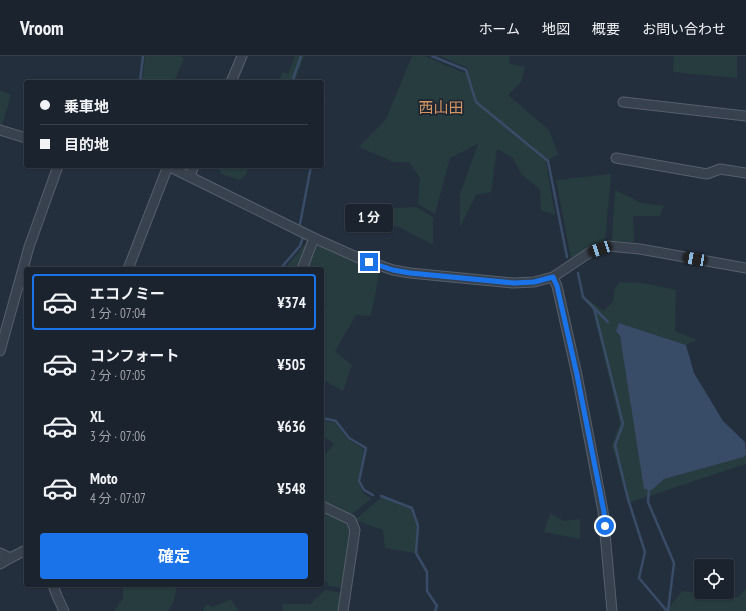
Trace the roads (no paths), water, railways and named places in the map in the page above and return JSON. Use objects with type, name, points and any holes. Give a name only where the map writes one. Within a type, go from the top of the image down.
[{"type":"street","points":[[231,80],[242,56]]},
{"type":"street","points":[[623,102],[746,116]]},
{"type":"street","points":[[0,130],[24,137]]},
{"type":"street","points":[[616,158],[707,174],[720,169],[746,173]]},
{"type":"street","points":[[0,351],[29,247],[57,168]]},
{"type":"street","points":[[129,267],[167,168]]},
{"type":"street","points":[[172,168],[314,238],[377,265],[410,273],[514,283],[534,282],[553,277],[592,251],[608,246],[640,249],[746,268]]},
{"type":"street","points":[[190,176],[193,168]]},
{"type":"street","points":[[303,267],[314,238]]},
{"type":"street","points":[[553,277],[557,286],[577,375],[604,512],[612,611]]},
{"type":"street","points":[[324,507],[351,520],[355,530],[343,611]]},
{"type":"street","points":[[0,564],[24,551]]},
{"type":"street","points":[[0,553],[10,558]]},
{"type":"street","points":[[54,587],[64,611]]},
{"type":"water","points":[[619,323],[686,345],[694,373],[723,421],[745,442],[746,454],[744,457],[664,479],[652,490],[644,489],[620,336],[616,331]]},
{"type":"waterway","points":[[140,80],[143,56]]},
{"type":"waterway","points":[[293,80],[301,56]]},
{"type":"waterway","points":[[432,56],[466,70],[476,102],[548,161],[567,257]]},
{"type":"waterway","points":[[300,224],[311,168]]},
{"type":"waterway","points":[[282,267],[300,246],[303,237]]},
{"type":"waterway","points":[[578,273],[583,297],[608,322]]},
{"type":"waterway","points":[[594,308],[623,424],[615,445],[628,499],[645,552],[639,578],[667,611]]},
{"type":"waterway","points":[[324,418],[336,421],[349,438],[366,448],[359,481],[364,490],[373,495]]},
{"type":"waterway","points":[[649,487],[648,502],[674,563],[668,611]]},
{"type":"waterway","points":[[381,496],[412,508],[418,526],[416,553],[427,572],[427,591],[437,606],[435,611]]},
{"type":"district","name":"西山田","points":[[441,108]]}]
